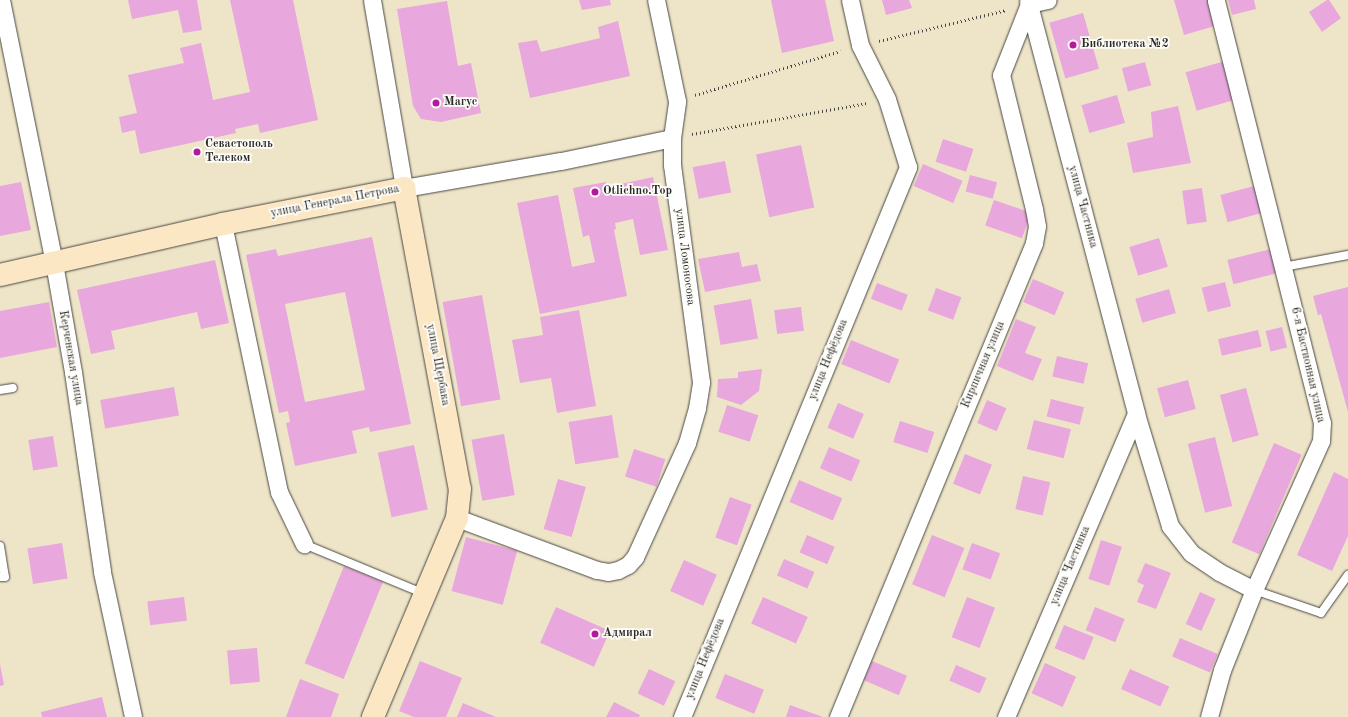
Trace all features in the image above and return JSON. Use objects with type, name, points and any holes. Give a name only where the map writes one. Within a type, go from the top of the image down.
[{"type":"main road","name":"улица Генерала Петрова","points":[[0,275],[224,224],[404,188]]},
{"type":"main road","name":"улица Щербака","points":[[373,717],[457,518],[460,489],[404,188]]},
{"type":"street","name":"Керченская улица","points":[[0,0],[54,263],[78,398],[102,572],[133,717]]},
{"type":"street","name":"улица Щербака","points":[[372,0],[404,188]]},
{"type":"street","name":"улица Ломоносова","points":[[457,518],[597,570],[608,572],[618,570],[628,564],[635,557],[687,443],[697,408],[701,382],[672,165],[672,138],[677,100],[656,0]]},
{"type":"street","name":"улица Нефёдова","points":[[682,717],[908,167],[887,99],[860,45],[850,0]]},
{"type":"street","points":[[1029,2],[1048,0]]},
{"type":"street","name":"6-я Бастионная улица","points":[[1209,717],[1222,670],[1254,590],[1321,441],[1322,431],[1319,406],[1216,0]]},
{"type":"street","name":"улица Частника","points":[[1029,2],[1136,414],[1170,526],[1191,553],[1219,572],[1254,590]]},
{"type":"street","name":"Кирпичная улица","points":[[838,717],[1034,243],[1037,226],[1034,209],[1001,75],[1029,2]]},
{"type":"street","name":"улица Генерала Петрова","points":[[404,188],[561,161],[672,138]]},
{"type":"street","points":[[224,224],[279,492],[304,544]]},
{"type":"street","name":"улица Частника","points":[[1006,717],[1136,414]]},
{"type":"lane","points":[[1283,267],[1348,255]]},
{"type":"lane","points":[[0,390],[13,388]]},
{"type":"lane","points":[[304,544],[424,594]]},
{"type":"lane","points":[[0,546],[5,577],[0,577]]},
{"type":"lane","points":[[1254,590],[1321,612],[1348,575]]},
{"type":"path","points":[[677,100],[860,45],[1029,2]]},
{"type":"path","points":[[672,138],[887,99]]},
{"type":"building","points":[[128,0],[197,0],[202,30],[183,33],[178,10],[132,19]]},
{"type":"building","points":[[230,0],[293,0],[318,120],[260,133],[258,124],[235,129],[236,133],[140,154],[135,130],[122,133],[119,117],[137,113],[128,75],[184,63],[180,48],[201,43],[213,100],[250,92]]},
{"type":"building","points":[[579,0],[610,0],[611,5],[582,10]]},
{"type":"building","points":[[771,0],[825,0],[834,41],[782,53]]},
{"type":"building","points":[[882,0],[909,0],[912,8],[886,15]]},
{"type":"building","points":[[1174,0],[1208,0],[1215,26],[1184,35]]},
{"type":"building","points":[[1228,0],[1254,0],[1256,9],[1232,15]]},
{"type":"building","points":[[1329,0],[1341,18],[1322,32],[1309,12]]},
{"type":"building","points":[[447,1],[458,66],[471,63],[481,113],[441,122],[421,119],[413,106],[397,9]]},
{"type":"building","name":"Библиотека №2","points":[[1083,13],[1099,69],[1065,78],[1049,23]]},
{"type":"building","points":[[618,21],[630,76],[530,98],[518,43],[537,40],[541,52],[600,38],[598,27]]},
{"type":"building","points":[[1225,61],[1236,99],[1197,111],[1186,72]]},
{"type":"building","points":[[1145,62],[1151,85],[1128,91],[1122,68]]},
{"type":"building","points":[[1117,95],[1125,123],[1089,133],[1081,105]]},
{"type":"building","points":[[1178,106],[1191,163],[1133,173],[1127,143],[1153,137],[1151,112]]},
{"type":"building","points":[[943,139],[973,149],[966,172],[936,162]]},
{"type":"building","points":[[801,145],[814,208],[769,217],[756,155]]},
{"type":"building","points":[[725,161],[731,192],[699,199],[693,167]]},
{"type":"building","points":[[923,164],[963,181],[953,203],[914,186]]},
{"type":"building","points":[[970,175],[997,182],[993,199],[966,191]]},
{"type":"building","points":[[653,177],[668,250],[640,255],[633,219],[615,223],[616,229],[614,230],[627,296],[540,314],[517,203],[558,195],[572,267],[595,262],[589,235],[583,237],[573,188],[606,182],[607,187]]},
{"type":"building","points":[[21,182],[31,230],[0,236],[0,186]]},
{"type":"building","points":[[1258,185],[1265,212],[1228,222],[1220,195]]},
{"type":"building","points":[[1202,188],[1207,222],[1187,224],[1182,191]]},
{"type":"building","points":[[994,200],[1031,213],[1022,238],[985,226]]},
{"type":"building","points":[[372,237],[411,424],[370,432],[369,427],[352,431],[357,453],[295,466],[286,423],[290,422],[288,411],[279,413],[246,255],[276,249],[278,256]],"holes":[[[345,292],[365,390],[305,402],[285,304]]]},
{"type":"building","points":[[1159,238],[1168,267],[1138,276],[1129,247]]},
{"type":"building","points":[[1271,249],[1277,273],[1233,284],[1227,260]]},
{"type":"building","points":[[739,252],[742,267],[757,264],[761,281],[705,292],[698,259]]},
{"type":"building","points":[[215,260],[229,323],[201,329],[197,312],[111,331],[115,349],[91,354],[77,290]]},
{"type":"building","points":[[1033,279],[1064,292],[1055,315],[1023,302]]},
{"type":"building","points":[[1225,282],[1231,306],[1208,312],[1202,288]]},
{"type":"building","points":[[877,283],[908,295],[902,311],[871,299]]},
{"type":"building","points":[[1348,287],[1348,412],[1321,314],[1318,315],[1313,296]]},
{"type":"building","points":[[936,288],[961,297],[953,320],[928,311]]},
{"type":"building","points":[[1169,289],[1176,313],[1142,323],[1135,299]]},
{"type":"building","points":[[482,295],[500,399],[461,406],[443,302]]},
{"type":"building","points":[[751,299],[758,338],[721,345],[714,306]]},
{"type":"building","points":[[49,302],[57,347],[0,358],[0,311]]},
{"type":"building","points":[[801,307],[804,331],[777,334],[774,310]]},
{"type":"building","points":[[579,310],[596,406],[557,413],[551,378],[520,383],[512,340],[543,335],[540,317]]},
{"type":"building","points":[[1016,319],[1036,327],[1025,353],[1042,359],[1033,381],[997,366]]},
{"type":"building","points":[[1282,327],[1287,347],[1271,351],[1266,331]]},
{"type":"building","points":[[1258,330],[1262,347],[1222,356],[1218,339]]},
{"type":"building","points":[[851,340],[899,359],[889,384],[841,364]]},
{"type":"building","points":[[1057,356],[1088,363],[1083,384],[1052,376]]},
{"type":"building","points":[[762,369],[759,391],[741,405],[717,397],[718,379],[738,378],[738,372]]},
{"type":"building","points":[[1188,380],[1196,409],[1165,417],[1157,388]]},
{"type":"building","points":[[174,387],[179,416],[105,429],[100,400]]},
{"type":"building","points":[[1246,388],[1259,435],[1233,442],[1220,395]]},
{"type":"building","points":[[1051,399],[1084,407],[1080,425],[1047,416]]},
{"type":"building","points":[[987,400],[1006,408],[997,431],[977,423]]},
{"type":"building","points":[[838,403],[864,414],[853,439],[827,428]]},
{"type":"building","points":[[727,405],[758,415],[750,442],[718,432]]},
{"type":"building","points":[[612,415],[619,457],[575,464],[569,422]]},
{"type":"building","points":[[1034,420],[1071,429],[1064,458],[1027,449]]},
{"type":"building","points":[[900,421],[934,432],[927,453],[893,442]]},
{"type":"building","points":[[504,434],[515,495],[482,501],[472,440]]},
{"type":"building","points":[[53,436],[58,467],[33,471],[28,440]]},
{"type":"building","points":[[1215,437],[1232,506],[1205,513],[1188,444]]},
{"type":"building","points":[[1274,443],[1302,455],[1259,554],[1232,542]]},
{"type":"building","points":[[414,445],[428,510],[392,517],[378,453]]},
{"type":"building","points":[[829,447],[860,460],[851,481],[820,468]]},
{"type":"building","points":[[634,449],[665,459],[656,487],[625,477]]},
{"type":"building","points":[[965,454],[992,465],[980,495],[953,484]]},
{"type":"building","points":[[1334,472],[1348,479],[1348,536],[1332,571],[1297,555]]},
{"type":"building","points":[[1023,476],[1050,482],[1043,515],[1015,509]]},
{"type":"building","points":[[558,479],[586,487],[572,537],[544,529]]},
{"type":"building","points":[[799,480],[842,498],[833,520],[790,502]]},
{"type":"building","points":[[730,497],[752,505],[737,545],[715,537]]},
{"type":"building","points":[[807,535],[835,547],[827,564],[800,552]]},
{"type":"building","points":[[932,535],[964,548],[945,597],[912,584]]},
{"type":"building","points":[[466,537],[517,551],[503,605],[452,591]]},
{"type":"building","points":[[1101,540],[1122,547],[1109,586],[1088,579]]},
{"type":"building","points":[[62,543],[68,579],[33,584],[27,548]]},
{"type":"building","points":[[972,543],[1000,553],[991,580],[962,569]]},
{"type":"building","points":[[784,559],[814,572],[807,588],[777,576]]},
{"type":"building","points":[[684,560],[717,575],[703,606],[670,591]]},
{"type":"building","points":[[1145,563],[1171,573],[1156,609],[1137,602],[1144,585],[1137,582]]},
{"type":"building","points":[[344,566],[383,582],[344,679],[305,663]]},
{"type":"building","points":[[1200,592],[1216,599],[1201,631],[1186,624]]},
{"type":"building","points":[[184,597],[187,621],[150,625],[147,602]]},
{"type":"building","points":[[763,597],[808,617],[796,643],[751,623]]},
{"type":"building","points":[[967,597],[995,608],[980,648],[952,637]]},
{"type":"building","points":[[556,607],[610,631],[594,667],[540,643]]},
{"type":"building","points":[[1095,607],[1125,619],[1115,642],[1086,630]]},
{"type":"building","points":[[1064,625],[1094,637],[1084,660],[1055,648]]},
{"type":"building","points":[[1180,638],[1218,654],[1210,672],[1172,656]]},
{"type":"building","points":[[257,648],[260,682],[230,684],[227,651]]},
{"type":"building","points":[[420,661],[462,678],[446,717],[414,717],[399,711]]},
{"type":"building","points":[[872,661],[907,676],[899,695],[864,680]]},
{"type":"building","points":[[1045,663],[1076,677],[1063,707],[1032,693]]},
{"type":"building","points":[[0,664],[4,685],[0,686]]},
{"type":"building","points":[[956,665],[986,678],[980,694],[949,681]]},
{"type":"building","points":[[649,669],[675,681],[664,706],[638,693]]},
{"type":"building","points":[[1130,669],[1169,686],[1160,707],[1121,689]]},
{"type":"building","points":[[725,674],[764,690],[754,714],[715,698]]},
{"type":"building","points":[[300,679],[339,694],[331,717],[286,717]]},
{"type":"building","points":[[102,697],[107,717],[42,717],[41,712]]},
{"type":"building","points":[[614,702],[640,715],[639,717],[606,717]]},
{"type":"building","points":[[463,703],[496,717],[457,717]]},
{"type":"building","points":[[790,705],[823,717],[786,717]]},
{"type":"place","name":"Библиотека №2","points":[[1073,45]]},
{"type":"place","name":"Магус","points":[[436,103]]},
{"type":"place","name":"Севастополь Телеком","points":[[197,152]]},
{"type":"place","name":"Otlichno.Top","points":[[595,192]]},
{"type":"place","name":"Адмирал","points":[[595,634]]}]
